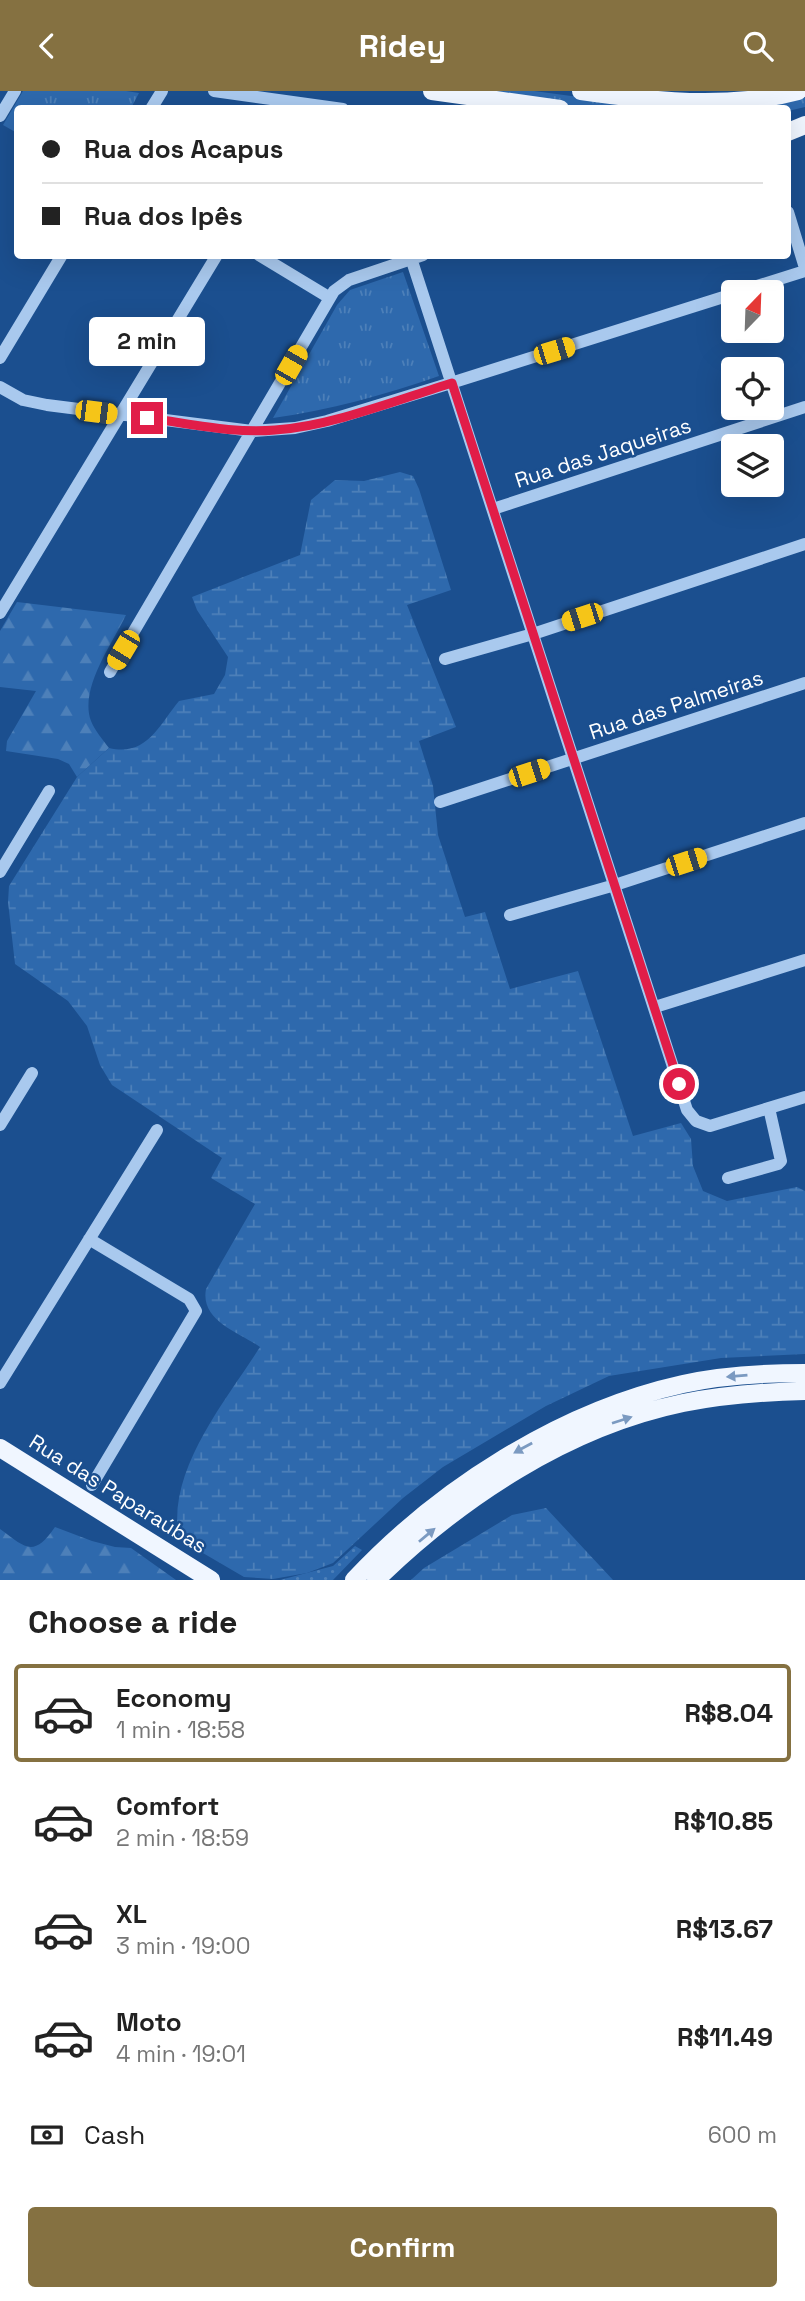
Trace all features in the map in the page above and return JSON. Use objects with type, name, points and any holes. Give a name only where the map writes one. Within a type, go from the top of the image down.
[{"type":"main road","points":[[432,91],[532,105]]},
{"type":"main road","points":[[581,91],[680,101],[796,92]]},
{"type":"main road","points":[[354,1580],[374,1558],[418,1520],[465,1485],[514,1453],[563,1426],[606,1407],[685,1383],[733,1376],[805,1373]]},
{"type":"main road","points":[[376,1580],[459,1509],[545,1455],[588,1433],[683,1403],[769,1392],[805,1391]]},
{"type":"main road","name":"Rua das Paparaúbas","points":[[0,1448],[211,1580]]},
{"type":"street","points":[[0,116],[15,91]]},
{"type":"street","points":[[214,91],[302,105]]},
{"type":"street","points":[[775,280],[805,270],[791,222]]},
{"type":"street","points":[[0,358],[60,259]]},
{"type":"street","points":[[0,613],[215,259]]},
{"type":"street","points":[[266,259],[330,298]]},
{"type":"street","points":[[282,269],[288,259]]},
{"type":"street","points":[[110,672],[330,298],[340,285],[349,280],[409,259]]},
{"type":"street","points":[[416,259],[452,383],[687,1110],[696,1122],[710,1126],[805,1097]]},
{"type":"street","points":[[0,387],[34,403],[120,415],[252,431],[295,428],[452,383],[721,298]]},
{"type":"street","name":"Rua das Jaqueiras","points":[[493,509],[805,407]]},
{"type":"street","points":[[445,659],[533,634],[805,544]]},
{"type":"street","name":"Rua das Palmeiras","points":[[440,801],[805,683]]},
{"type":"street","points":[[0,872],[49,792]]},
{"type":"street","points":[[510,915],[615,885],[805,823]]},
{"type":"street","points":[[655,1007],[805,960]]},
{"type":"street","points":[[0,1125],[32,1073]]},
{"type":"street","points":[[729,1178],[781,1161],[769,1108]]},
{"type":"street","points":[[0,1383],[157,1131]]},
{"type":"street","points":[[89,1240],[190,1299],[195,1307],[195,1315],[92,1485]]},
{"type":"green space","points":[[23,91],[139,93],[133,105],[15,105]]},
{"type":"green space","points":[[470,91],[534,91],[623,103],[805,98],[805,107],[791,110],[791,105],[568,105]]},
{"type":"green space","points":[[14,106],[14,131],[3,125]]},
{"type":"green space","points":[[403,272],[439,376],[357,401],[273,418],[337,305],[350,290]]},
{"type":"green space","points":[[400,472],[413,476],[419,489],[451,590],[407,605],[456,727],[419,741],[433,786],[438,835],[465,917],[485,912],[510,989],[578,971],[633,1136],[681,1123],[691,1139],[693,1166],[703,1191],[727,1201],[797,1187],[805,1191],[805,1354],[721,1358],[609,1376],[546,1406],[443,1467],[403,1498],[333,1563],[307,1573],[273,1579],[244,1577],[179,1539],[177,1513],[181,1488],[202,1438],[260,1347],[223,1324],[209,1309],[206,1300],[206,1289],[255,1204],[211,1178],[222,1158],[112,1085],[100,1065],[87,1026],[68,1001],[15,964],[8,902],[9,886],[77,777],[109,748],[122,750],[143,743],[158,729],[179,701],[214,694],[225,675],[228,657],[197,610],[192,597],[300,555],[311,500],[335,480],[364,481]]},
{"type":"green space","points":[[17,602],[126,615],[99,667],[89,695],[91,721],[109,748],[77,777],[69,764],[58,759],[6,751],[7,741],[36,691],[0,687],[0,631]]},
{"type":"green space","points":[[546,1508],[613,1580],[411,1580],[424,1568],[512,1515]]},
{"type":"green space","points":[[55,1527],[92,1541],[131,1548],[176,1580],[0,1580],[0,1529],[29,1547],[41,1543]]},
{"type":"green space","points":[[355,1546],[362,1550],[333,1580],[280,1580],[333,1566]]},
{"type":"route","points":[[147,418],[252,431],[274,431],[327,421],[452,383],[679,1084]]}]
